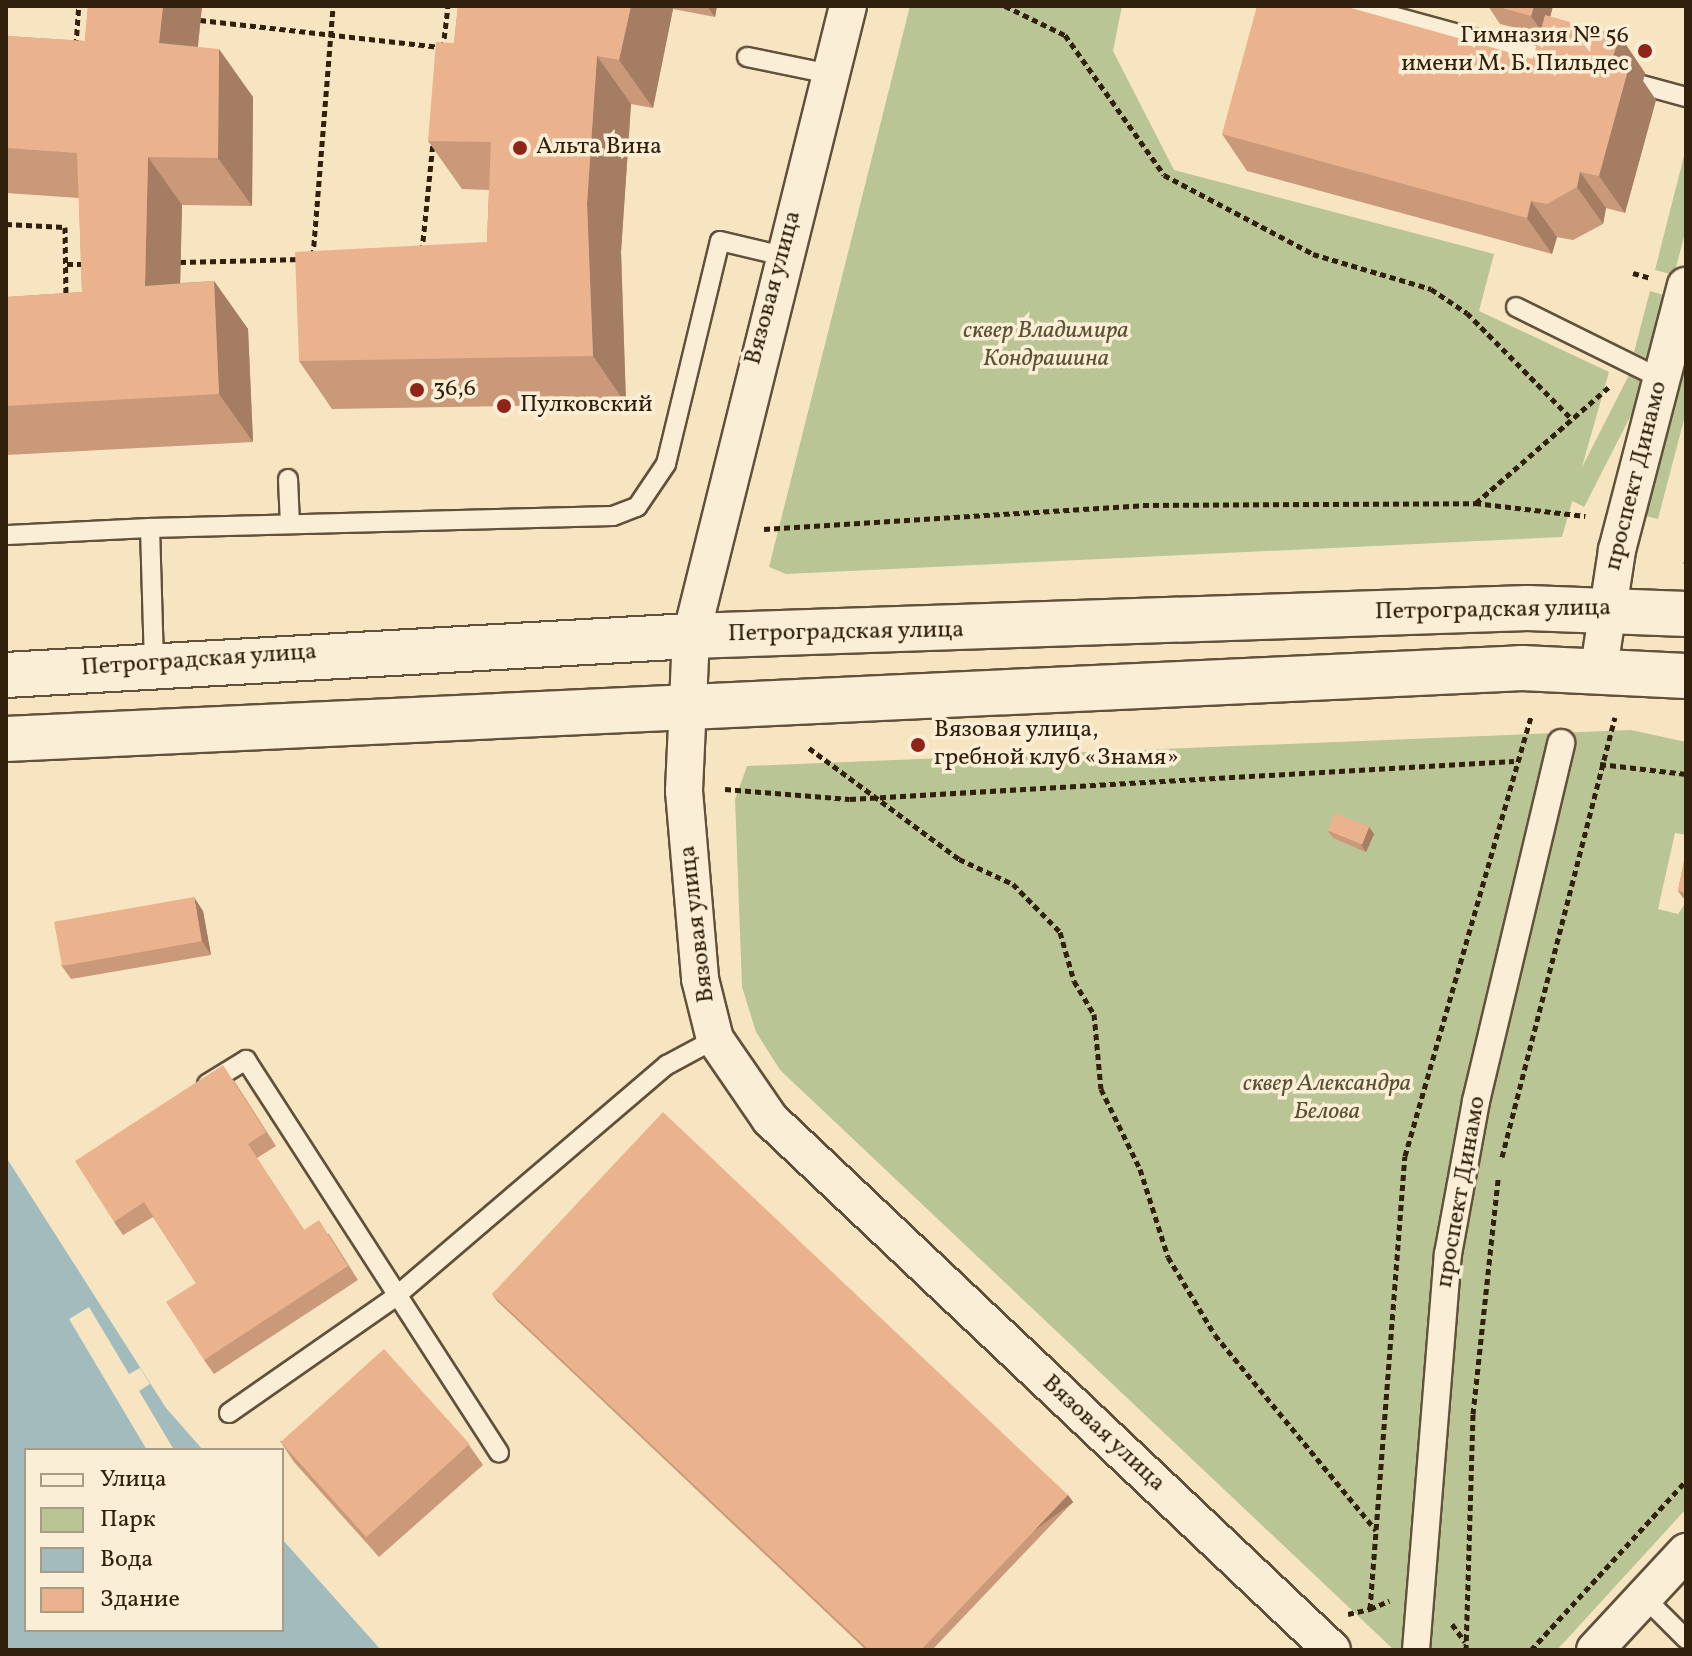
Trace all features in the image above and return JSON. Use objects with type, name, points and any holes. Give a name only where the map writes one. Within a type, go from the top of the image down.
[{"type":"street","name":"Вязовая улица","points":[[848,6],[783,256],[691,636],[685,807],[700,979],[715,1039],[770,1119],[1332,1650]]},
{"type":"street","name":"проспект Динамо","points":[[1599,668],[1605,607],[1686,286]]},
{"type":"street","name":"Петроградская улица","points":[[6,675],[154,663],[691,636],[1605,607],[1686,614]]},
{"type":"street","points":[[6,739],[687,705],[1599,668],[1686,676]]},
{"type":"street","name":"проспект Динамо","points":[[1416,1650],[1448,1254],[1476,1101],[1561,743]]},
{"type":"street","points":[[1595,1650],[1686,1552]]},
{"type":"lane","points":[[1356,6],[1568,63]]},
{"type":"lane","points":[[747,57],[830,74]]},
{"type":"lane","points":[[1642,85],[1686,97]]},
{"type":"lane","points":[[6,535],[150,528],[613,516],[637,507],[666,464],[720,241],[783,256]]},
{"type":"lane","points":[[1516,307],[1662,379]]},
{"type":"lane","points":[[288,479],[290,524]]},
{"type":"lane","points":[[150,528],[154,663]]},
{"type":"lane","points":[[229,1413],[395,1297],[667,1065],[715,1039]]},
{"type":"lane","points":[[186,1097],[246,1060],[395,1297],[499,1453]]},
{"type":"lane","points":[[1644,1597],[1686,1639]]},
{"type":"path","points":[[62,45],[76,45],[79,6]]},
{"type":"path","points":[[313,258],[333,6]]},
{"type":"path","points":[[442,63],[448,6]]},
{"type":"path","points":[[1005,6],[1065,35],[1164,175],[1313,254],[1431,289],[1467,313],[1572,419]]},
{"type":"path","points":[[200,20],[443,47]]},
{"type":"path","points":[[421,260],[435,123]]},
{"type":"path","points":[[6,224],[65,227],[66,304],[51,305]]},
{"type":"path","points":[[180,262],[329,259]]},
{"type":"path","points":[[67,264],[98,263]]},
{"type":"path","points":[[1475,503],[1620,377]]},
{"type":"path","points":[[764,529],[1143,505],[1475,503],[1585,516]]},
{"type":"path","points":[[1348,1614],[1370,1609],[1405,1156],[1514,761],[1531,717]]},
{"type":"path","points":[[1466,1650],[1473,1414],[1499,1170],[1600,764],[1615,717]]},
{"type":"path","points":[[809,748],[959,859],[1013,884],[1060,932],[1074,981],[1094,1014],[1101,1089],[1140,1169],[1168,1257],[1215,1335],[1376,1530]]},
{"type":"path","points":[[725,789],[874,798],[1514,761]]},
{"type":"path","points":[[1600,764],[1686,774]]},
{"type":"path","points":[[1531,1650],[1686,1481]]},
{"type":"green space","name":"сквер Владимира Кондрашина","points":[[910,6],[1122,6],[1113,51],[1174,170],[1494,254],[1479,311],[1609,372],[1562,537],[786,574],[769,567]]},
{"type":"green space","points":[[1686,148],[1686,229],[1674,275],[1655,270]]},
{"type":"green space","points":[[1650,291],[1667,296],[1652,361],[1634,352]]},
{"type":"green space","points":[[1686,347],[1686,412],[1658,519],[1642,515]]},
{"type":"green space","points":[[1629,375],[1647,384],[1584,507],[1566,498]]},
{"type":"green space","name":"сквер Александра Белова","points":[[1631,730],[1686,742],[1686,835],[1675,833],[1658,909],[1678,914],[1686,902],[1686,1509],[1557,1650],[1394,1650],[780,1070],[756,1032],[742,987],[735,799],[747,766]]},
{"type":"water","points":[[6,1157],[166,1408],[201,1448],[24,1448],[24,1632],[284,1632],[284,1541],[381,1650],[6,1650]]},
{"type":"pier","points":[[89,1307],[129,1374],[140,1368],[150,1384],[139,1391],[173,1448],[146,1448],[69,1319]]},
{"type":"building","points":[[88,6],[163,6],[159,43],[219,49],[218,158],[148,157],[145,286],[214,281],[219,394],[6,406],[6,297],[82,292],[77,153],[6,148],[6,36],[85,41]]},
{"type":"building","points":[[458,6],[631,6],[619,60],[597,56],[587,204],[593,356],[299,361],[295,252],[487,242],[491,142],[428,141],[436,42],[454,43]]},
{"type":"building","points":[[1257,6],[1344,6],[1533,59],[1545,15],[1620,36],[1612,59],[1630,63],[1599,176],[1580,172],[1577,187],[1547,204],[1531,201],[1527,218],[1222,134]]},
{"type":"building","points":[[1495,6],[1534,6],[1531,16]]},
{"type":"building","points":[[1335,813],[1369,827],[1362,844],[1328,831]]},
{"type":"building","points":[[1686,851],[1686,893],[1678,891]]},
{"type":"building","points":[[194,897],[202,941],[62,966],[54,922]]},
{"type":"building","points":[[223,1065],[266,1132],[248,1144],[304,1230],[319,1220],[348,1266],[204,1360],[166,1302],[196,1283],[144,1202],[114,1222],[75,1161]]},
{"type":"building","points":[[663,1112],[1068,1495],[921,1650],[869,1650],[492,1294]]},
{"type":"building","points":[[384,1349],[470,1444],[366,1537],[281,1442]]},
{"type":"place","name":"Гимназия № 56 имени М. Б. Пильдес","points":[[1645,51]]},
{"type":"place","name":"Альта Вина","points":[[520,148]]},
{"type":"place","name":"36,6","points":[[417,390]]},
{"type":"place","name":"Пулковский","points":[[504,406]]},
{"type":"place","name":"Вязовая улица, гребной клуб «Знамя»","points":[[918,745]]}]
